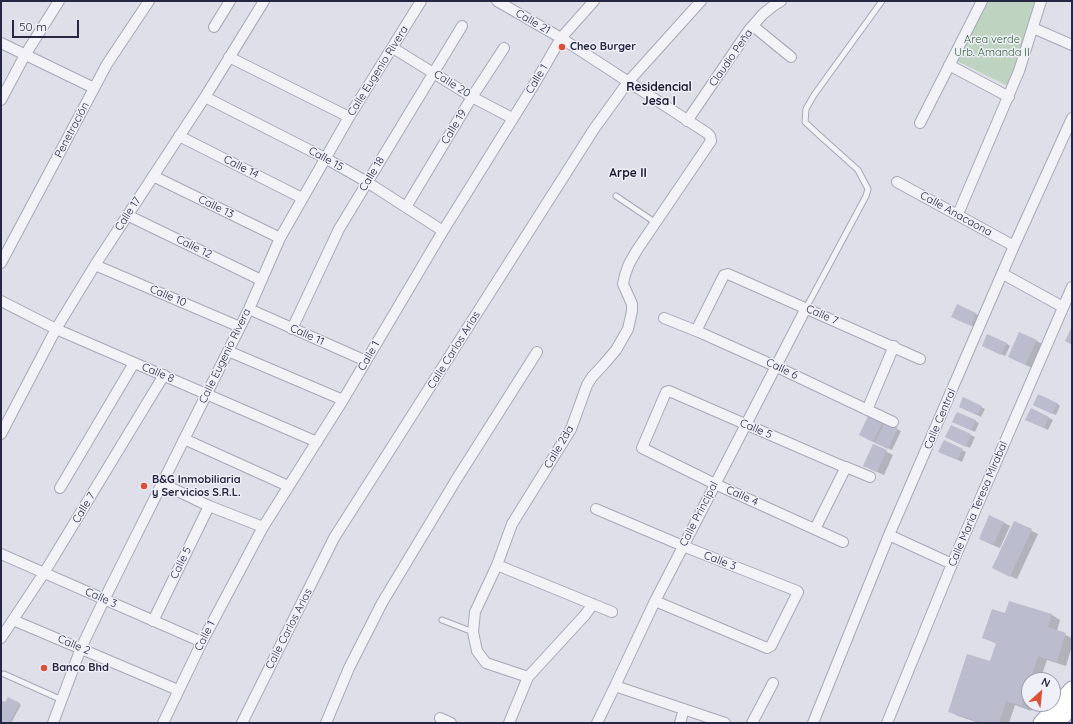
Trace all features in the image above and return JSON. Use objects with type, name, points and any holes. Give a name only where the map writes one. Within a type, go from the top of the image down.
[{"type":"main road","points":[[1041,723],[1072,689]]},
{"type":"main road","points":[[1057,723],[1070,708]]},
{"type":"street","points":[[1,100],[25,55],[59,1]]},
{"type":"street","name":"Penetración","points":[[1,263],[107,64],[148,1]]},
{"type":"street","points":[[214,27],[230,1]]},
{"type":"street","name":"Calle 17","points":[[1,434],[56,329],[127,215],[205,97],[264,1]]},
{"type":"street","name":"Calle Eugenio Rivera","points":[[53,723],[81,648],[249,309],[280,238],[349,117],[421,1]]},
{"type":"street","name":"Calle 21","points":[[497,1],[561,38],[710,136]]},
{"type":"street","name":"Calle Carlos Arias","points":[[242,723],[334,538],[594,129],[628,82],[701,1]]},
{"type":"street","name":"Claudio Peña","points":[[687,121],[753,26],[773,6],[781,1]]},
{"type":"street","points":[[920,123],[982,1]]},
{"type":"street","points":[[958,214],[1019,71],[1041,1]]},
{"type":"street","name":"Calle 1","points":[[163,723],[202,642],[263,528],[343,400],[443,231],[535,83],[561,38],[591,2]]},
{"type":"street","name":"Calle 18","points":[[292,329],[339,229],[462,26]]},
{"type":"street","points":[[753,26],[791,57]]},
{"type":"street","points":[[1032,28],[1072,45]]},
{"type":"street","points":[[1,43],[94,88]]},
{"type":"street","name":"Calle 20","points":[[393,48],[472,97],[512,118]]},
{"type":"street","name":"Calle 19","points":[[406,207],[472,97],[504,48]]},
{"type":"street","points":[[229,57],[349,117]]},
{"type":"street","points":[[949,65],[1009,96]]},
{"type":"street","name":"Calle 15","points":[[205,97],[326,158],[367,182],[443,231]]},
{"type":"street","name":"Calle Central","points":[[813,723],[889,535],[1014,246],[1072,118]]},
{"type":"street","name":"Calle 14","points":[[180,136],[302,198]]},
{"type":"street","name":"Calle 2da","points":[[528,678],[486,663],[476,651],[473,632],[475,612],[497,566],[512,524],[571,429],[587,385],[592,376],[616,350],[628,329],[632,304],[623,284],[625,275],[637,250],[711,141],[710,136]]},
{"type":"street","name":"Calle 13","points":[[153,176],[280,238]]},
{"type":"street","name":"Calle Anacaona","points":[[897,182],[1014,246]]},
{"type":"street","name":"Calle 12","points":[[127,215],[261,280]]},
{"type":"street","name":"Calle 10","points":[[95,265],[240,326]]},
{"type":"street","name":"Calle 7","points":[[698,331],[724,275],[728,274],[894,346],[920,359]]},
{"type":"street","points":[[1003,274],[1063,307]]},
{"type":"street","name":"Calle Maria Teresa Mirabal","points":[[886,723],[952,564],[1072,287]]},
{"type":"street","name":"Calle 8","points":[[1,301],[56,329],[207,393],[317,442]]},
{"type":"street","name":"Calle Principal","points":[[597,723],[655,601],[806,308]]},
{"type":"street","name":"Calle 11","points":[[249,309],[366,361]]},
{"type":"street","name":"Calle 6","points":[[664,318],[698,331],[776,366],[893,422]]},
{"type":"street","points":[[867,410],[894,346]]},
{"type":"street","points":[[228,351],[343,400]]},
{"type":"street","points":[[326,723],[349,668],[382,603],[456,480],[537,352]]},
{"type":"street","points":[[60,488],[134,363]]},
{"type":"street","name":"Calle 7","points":[[1,638],[44,573],[164,375]]},
{"type":"street","name":"Calle 5","points":[[643,449],[642,447],[666,392],[668,391],[843,468],[846,467],[870,477]]},
{"type":"street","points":[[184,439],[288,486]]},
{"type":"street","name":"Calle 4","points":[[643,449],[715,484],[843,542]]},
{"type":"street","points":[[815,528],[843,468]]},
{"type":"street","points":[[163,484],[209,506],[263,528]]},
{"type":"street","name":"Calle 5","points":[[153,621],[209,506]]},
{"type":"street","name":"Calle 3","points":[[596,509],[683,546],[797,590],[797,594],[771,646],[767,648],[655,601]]},
{"type":"street","points":[[889,535],[952,564]]},
{"type":"street","name":"Calle 3","points":[[1,554],[202,642]]},
{"type":"street","points":[[497,566],[612,612]]},
{"type":"street","points":[[509,723],[528,678],[585,615],[593,604]]},
{"type":"street","name":"Calle 2","points":[[14,620],[178,690]]},
{"type":"street","points":[[752,723],[773,683]]},
{"type":"street","points":[[615,686],[725,723]]},
{"type":"street","points":[[680,723],[684,709]]},
{"type":"street","points":[[440,718],[451,723]]},
{"type":"lane","points":[[806,308],[866,196],[868,189],[858,170],[806,122],[806,109],[814,95],[882,1]]},
{"type":"lane","points":[[616,196],[656,223]]},
{"type":"lane","points":[[442,620],[473,632]]},
{"type":"lane","points":[[4,674],[62,700]]},
{"type":"green space","name":"Area verde Urb. Amanda II","points":[[985,1],[1036,1],[1010,87],[953,59]]},
{"type":"building","points":[[957,304],[976,313],[971,326],[951,317]]},
{"type":"building","points":[[1072,326],[1072,345],[1065,341]]},
{"type":"building","points":[[1019,332],[1037,340],[1025,365],[1008,357]]},
{"type":"building","points":[[987,334],[1007,343],[1001,355],[982,346]]},
{"type":"building","points":[[1038,394],[1057,403],[1052,414],[1033,405]]},
{"type":"building","points":[[963,397],[982,406],[977,415],[959,407]]},
{"type":"building","points":[[1031,408],[1049,417],[1044,428],[1025,420]]},
{"type":"building","points":[[957,412],[976,420],[971,430],[952,422]]},
{"type":"building","points":[[869,414],[883,421],[873,442],[859,435]]},
{"type":"building","points":[[885,422],[898,428],[888,449],[875,443]]},
{"type":"building","points":[[951,425],[971,434],[966,447],[945,437]]},
{"type":"building","points":[[944,440],[963,449],[957,460],[938,452]]},
{"type":"building","points":[[873,444],[887,450],[877,472],[863,466]]},
{"type":"building","points":[[989,515],[1004,522],[993,545],[979,539]]},
{"type":"building","points":[[1014,521],[1032,529],[1010,577],[992,568]]},
{"type":"building","points":[[1009,601],[1052,614],[1048,627],[1066,633],[1057,662],[1038,656],[1033,672],[1021,672],[1021,706],[1006,701],[999,723],[983,723],[948,712],[967,654],[990,661],[996,643],[982,638],[992,609],[1005,613]]},
{"type":"building","points":[[8,697],[20,703],[9,723],[1,723],[1,700],[5,702]]},
{"type":"place","name":"Cheo Burger","points":[[562,47]]},
{"type":"place","name":"B&G Inmobiliaria y Servicios S.R.L.","points":[[144,486]]},
{"type":"place","name":"Banco Bhd","points":[[44,668]]},
{"type":"district","name":"Residencial Jesa I","points":[[659,94]]},
{"type":"district","name":"Arpe II","points":[[628,173]]}]
